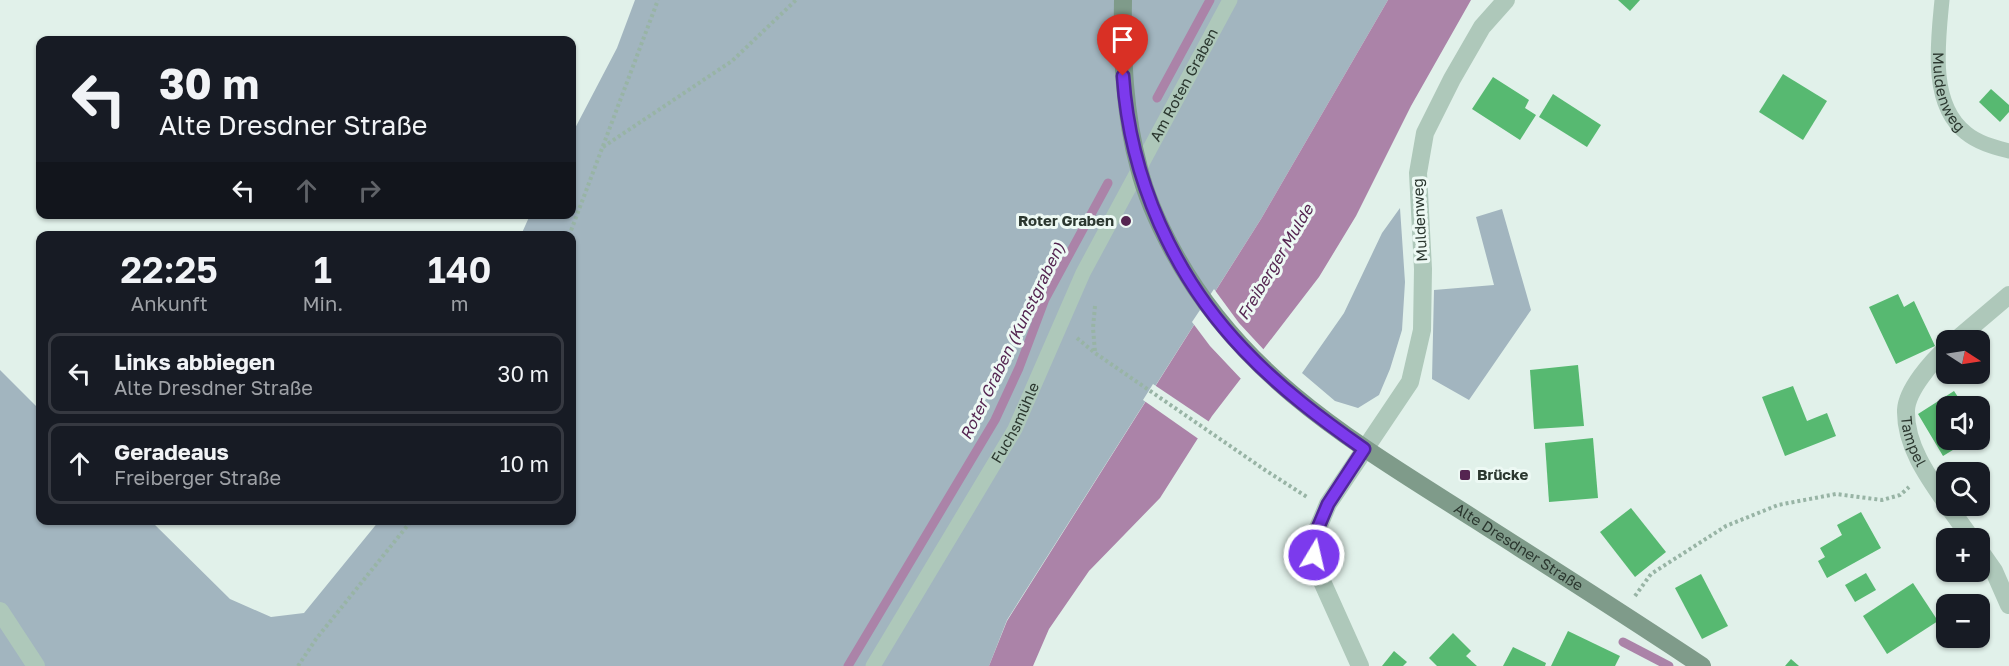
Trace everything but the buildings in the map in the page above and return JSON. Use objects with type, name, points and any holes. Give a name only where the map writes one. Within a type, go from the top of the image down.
[{"type":"street","name":"Alte Dresdner Straße","points":[[1123,0],[1124,89],[1139,170],[1163,232],[1183,269],[1213,313],[1243,350],[1275,381],[1335,429],[1623,613],[1701,666]]},
{"type":"street","name":"Muldenweg","points":[[1360,666],[1316,568],[1312,542],[1328,504],[1410,382],[1422,330],[1423,269],[1418,173],[1425,133],[1482,27],[1506,0]]},
{"type":"street","points":[[1968,330],[2009,295]]},
{"type":"street","name":"Tampel","points":[[1936,359],[1916,384],[1906,408],[1908,431],[1925,473],[1936,488]]},
{"type":"street","points":[[1990,565],[2009,605]]},
{"type":"street","points":[[0,611],[36,666]]},
{"type":"lane","name":"Am Roten Graben","points":[[1139,170],[1230,0]]},
{"type":"lane","name":"Muldenweg","points":[[1942,0],[1938,39],[1942,101],[1950,116],[1966,133],[1986,145],[2009,151]]},
{"type":"lane","name":"Fuchsmühle","points":[[873,666],[1015,429],[1083,273],[1139,170]]},
{"type":"path","points":[[576,217],[658,0]]},
{"type":"path","points":[[602,147],[732,61],[796,0]]},
{"type":"path","points":[[1095,353],[1247,458],[1306,496],[1328,504]]},
{"type":"path","points":[[1623,613],[1651,574],[1726,526],[1779,505],[1836,494],[1882,500],[1900,495],[1925,473]]},
{"type":"path","points":[[298,666],[316,639],[408,525]]},
{"type":"shaded area","points":[[635,0],[1388,0],[1261,219],[1007,620],[989,666],[0,666],[0,370],[36,406],[36,525],[155,525],[230,599],[271,617],[304,613],[376,525],[576,525],[576,231],[523,231],[528,219],[576,219],[576,126],[617,48]]},
{"type":"shaded area","points":[[1400,208],[1405,282],[1402,330],[1379,395],[1358,408],[1335,401],[1302,373],[1344,313],[1382,233]]},
{"type":"shaded area","points":[[1502,209],[1531,310],[1469,400],[1432,379],[1434,290],[1494,285],[1476,217]]},
{"type":"water","name":"Freiberger Mulde","points":[[1388,0],[1471,0],[1411,106],[1356,216],[1319,277],[1212,416],[1160,498],[1089,571],[1049,629],[1033,666],[989,666],[1007,621],[1261,219]]},
{"type":"pier","points":[[1214,289],[1239,323],[1265,351],[1243,381],[1210,346],[1192,322]]},
{"type":"pier","points":[[1153,384],[1211,423],[1200,440],[1143,400]]},
{"type":"waterway","name":"Roter Graben (Kunstgraben)","points":[[1157,98],[1210,0]]},
{"type":"waterway","name":"Roter Graben (Kunstgraben)","points":[[848,666],[995,420],[1019,368],[1045,299],[1108,183]]},
{"type":"waterway","points":[[1623,642],[1669,666]]},
{"type":"place","name":"Roter Graben","points":[[1126,221]]},
{"type":"place","name":"Brücke","points":[[1465,475]]},
{"type":"route","points":[[1123,76],[1139,170],[1163,232],[1183,269],[1213,313],[1243,350],[1275,381],[1364,449],[1328,504],[1312,542],[1314,555]]}]
